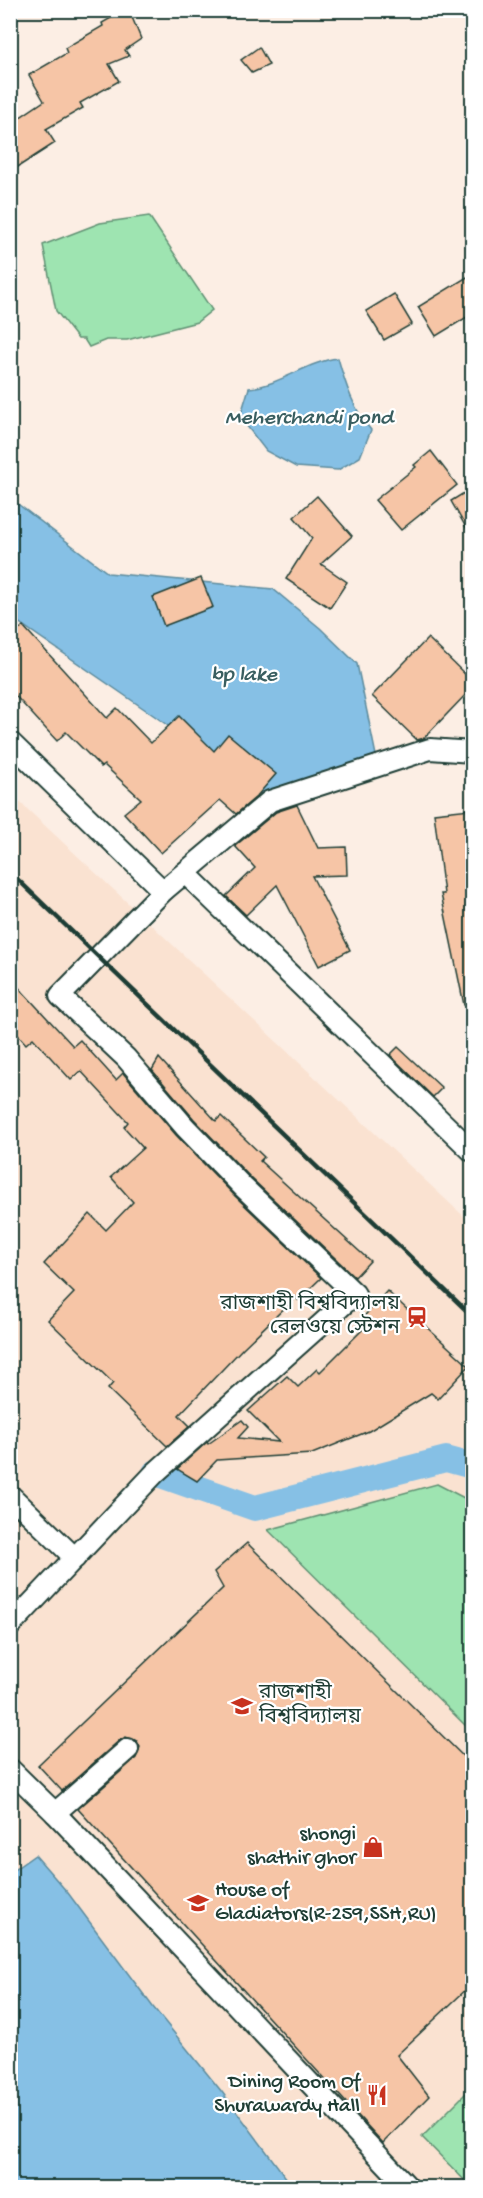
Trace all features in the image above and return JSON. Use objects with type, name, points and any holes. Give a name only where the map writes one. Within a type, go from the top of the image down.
[{"type":"street","points":[[10,742],[164,891]]},
{"type":"street","points":[[10,1626],[155,1473],[355,1294],[243,1186],[185,1126],[126,1058],[60,996],[164,891],[270,801],[430,749],[472,752]]},
{"type":"street","points":[[185,873],[472,1151]]},
{"type":"street","points":[[10,1494],[75,1558]]},
{"type":"street","points":[[55,1814],[128,1749]]},
{"type":"street","points":[[10,1769],[408,2187]]},
{"type":"shaded area","name":"রাজশাহী বিশ্ববিদ্যালয়","points":[[10,793],[472,1224],[472,2187],[11,2187]]},
{"type":"green space","points":[[149,216],[212,310],[197,322],[127,340],[106,340],[89,347],[84,339],[78,339],[56,311],[43,245],[100,223]]},
{"type":"green space","points":[[437,1484],[472,1502],[472,1732],[268,1530]]},
{"type":"green space","points":[[472,2087],[472,2188],[422,2137]]},
{"type":"water","name":"Meherchandi pond","points":[[338,358],[355,405],[371,430],[360,457],[338,470],[296,467],[266,451],[240,417],[249,388],[272,383],[315,364]]},
{"type":"water","name":"bp lake","points":[[10,498],[108,573],[273,589],[320,628],[357,664],[378,765],[270,801],[156,717],[11,617]]},
{"type":"water","points":[[35,1855],[68,1893],[293,2187],[11,2187],[11,1872]]},
{"type":"building","points":[[125,10],[129,10],[141,39],[125,50],[129,56],[109,64],[119,81],[80,103],[83,108],[46,129],[55,143],[10,172],[10,124],[44,101],[29,75],[67,53],[65,48]]},
{"type":"building","points":[[259,47],[269,65],[252,73],[241,60]]},
{"type":"building","points":[[472,274],[472,314],[436,336],[418,307]]},
{"type":"building","points":[[394,294],[412,324],[384,340],[366,311]]},
{"type":"building","points":[[431,451],[457,485],[401,530],[375,500],[416,467],[414,465]]},
{"type":"building","points":[[472,488],[472,538],[451,501]]},
{"type":"building","points":[[317,496],[352,536],[321,564],[347,582],[330,608],[286,579],[312,538],[294,517]]},
{"type":"building","points":[[201,578],[213,607],[164,626],[153,597]]},
{"type":"building","points":[[23,626],[107,718],[117,708],[151,743],[179,716],[214,751],[228,734],[276,774],[256,797],[236,814],[220,800],[161,853],[124,813],[141,799],[104,765],[101,767],[66,732],[57,741],[10,690],[10,638]]},
{"type":"building","points":[[428,638],[472,681],[472,688],[424,738],[417,740],[372,696]]},
{"type":"building","points":[[297,805],[318,848],[346,847],[347,875],[312,876],[350,950],[319,966],[277,885],[246,915],[226,896],[255,868],[235,846],[276,812]]},
{"type":"building","points":[[470,809],[472,1004],[464,1005],[441,894],[444,894],[434,813]]},
{"type":"building","points":[[10,978],[73,1046],[80,1040],[116,1080],[123,1073],[176,1135],[235,1196],[321,1278],[298,1300],[296,1297],[243,1348],[179,1415],[190,1426],[167,1446],[108,1389],[113,1383],[48,1320],[74,1293],[44,1264],[90,1214],[106,1230],[133,1202],[111,1177],[143,1148],[124,1127],[128,1122],[81,1071],[71,1080],[33,1038],[26,1044],[10,1026]]},
{"type":"building","points":[[398,1047],[442,1088],[433,1097],[390,1055]]},
{"type":"building","points":[[159,1058],[216,1121],[221,1116],[264,1157],[260,1161],[370,1261],[355,1277],[251,1178],[194,1119],[152,1070]]},
{"type":"building","points":[[387,1291],[469,1366],[438,1399],[431,1393],[369,1431],[312,1454],[217,1460],[197,1481],[177,1469],[207,1442],[208,1444],[242,1420],[248,1427],[238,1438],[279,1442],[248,1411],[287,1376],[298,1387],[317,1369],[320,1372],[363,1329],[357,1324]]},
{"type":"building","points":[[247,1543],[472,1765],[472,1984],[397,2055],[429,2096],[383,2143],[78,1809],[136,1758],[140,1747],[137,1741],[126,1737],[120,1740],[62,1791],[38,1765],[223,1588],[214,1572]]},
{"type":"waterway","points":[[155,1473],[255,1508],[446,1459],[472,1466]]},
{"type":"railway","points":[[10,872],[472,1316]]},
{"type":"place","name":"রাজশাহী বিশ্ববিদ্যালয় রেলওয়ে স্টেশন","points":[[417,1317]]},
{"type":"place","name":"রাজশাহী বিশ্ববিদ্যালয়","points":[[242,1706]]},
{"type":"place","name":"shongi shathir ghor","points":[[373,1847]]},
{"type":"place","name":"House of Gladiators(R-259,SSH,RU)","points":[[198,1903]]},
{"type":"place","name":"Dining Room Of Shurawardy Hall","points":[[377,2095]]}]
